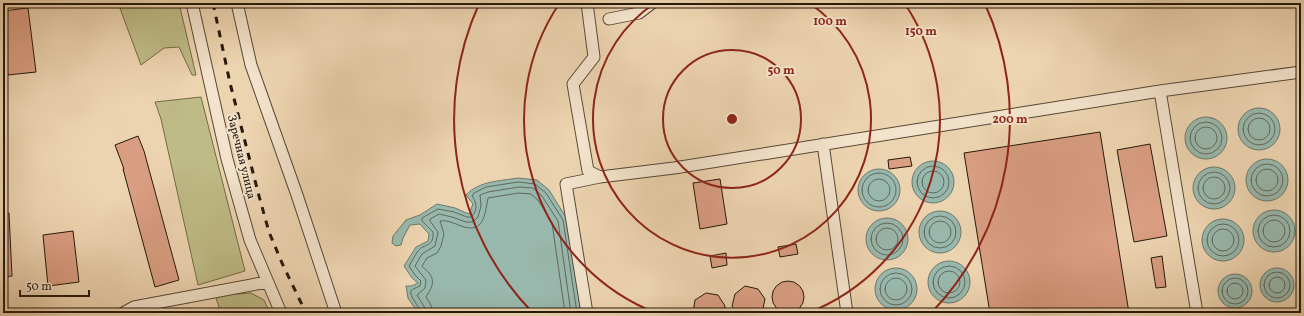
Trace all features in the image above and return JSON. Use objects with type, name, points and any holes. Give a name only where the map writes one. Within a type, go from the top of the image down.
[{"type":"street","name":"Заречная улица","points":[[192,3],[226,159],[250,240],[281,313]]},
{"type":"street","points":[[237,3],[251,65],[297,195],[336,313]]},
{"type":"street","points":[[588,3],[594,57],[573,84],[588,171],[600,177]]},
{"type":"street","points":[[609,19],[639,13],[652,3]]},
{"type":"street","points":[[587,313],[566,184],[600,177],[674,168],[1160,91],[1301,72]]},
{"type":"street","points":[[1160,91],[1197,313]]},
{"type":"street","points":[[823,144],[847,313]]},
{"type":"street","points":[[123,313],[134,307],[268,282]]},
{"type":"shaded area","points":[[118,3],[179,3],[196,75],[192,75],[179,47],[164,48],[141,65]]},
{"type":"shaded area","points":[[201,97],[245,271],[198,285],[161,119],[155,102]]},
{"type":"shaded area","points":[[251,293],[264,300],[270,313],[221,313],[216,298],[224,295]]},
{"type":"water","points":[[1259,108],[1274,114],[1280,129],[1274,144],[1259,150],[1244,144],[1238,129],[1244,114]]},
{"type":"water","points":[[1206,117],[1214,119],[1223,127],[1227,138],[1225,146],[1217,155],[1206,159],[1198,157],[1189,149],[1185,138],[1187,130],[1195,121]]},
{"type":"water","points":[[1267,159],[1282,165],[1288,180],[1282,195],[1267,201],[1252,195],[1246,180],[1252,165]]},
{"type":"water","points":[[933,161],[948,167],[954,182],[948,197],[933,203],[918,197],[912,182],[918,167]]},
{"type":"water","points":[[1214,167],[1229,173],[1235,188],[1229,203],[1214,209],[1199,203],[1193,188],[1199,173]]},
{"type":"water","points":[[879,169],[894,175],[900,190],[894,205],[879,211],[864,205],[858,190],[864,175]]},
{"type":"water","points":[[518,178],[537,180],[549,190],[567,219],[581,313],[418,313],[408,298],[406,286],[412,286],[418,283],[412,278],[404,266],[416,247],[428,241],[429,234],[420,224],[410,225],[401,245],[396,246],[392,243],[393,236],[406,220],[420,215],[437,204],[455,208],[469,214],[473,204],[466,195],[471,190],[490,182]]},
{"type":"water","points":[[1274,210],[1289,216],[1295,231],[1289,246],[1274,252],[1259,246],[1253,231],[1259,216]]},
{"type":"water","points":[[940,211],[955,217],[961,232],[955,247],[940,253],[925,247],[919,232],[925,217]]},
{"type":"water","points":[[887,218],[902,224],[908,239],[902,254],[887,260],[872,254],[866,239],[872,224]]},
{"type":"water","points":[[1223,219],[1238,225],[1244,240],[1238,255],[1223,261],[1208,255],[1202,240],[1208,225]]},
{"type":"water","points":[[949,261],[964,267],[970,282],[964,297],[949,303],[934,297],[928,282],[934,267]]},
{"type":"water","points":[[896,268],[911,274],[917,289],[911,304],[896,310],[881,304],[875,289],[881,274]]},
{"type":"water","points":[[1274,268],[1280,268],[1289,273],[1293,279],[1293,291],[1289,297],[1280,302],[1274,302],[1265,297],[1260,288],[1260,282],[1265,273]]},
{"type":"water","points":[[1232,274],[1238,274],[1247,279],[1251,285],[1251,297],[1247,303],[1238,308],[1232,308],[1223,303],[1218,294],[1218,288],[1223,279]]},
{"type":"building","points":[[28,8],[36,72],[8,75],[3,36],[3,11]]},
{"type":"building","points":[[1100,132],[1129,313],[990,313],[964,153]]},
{"type":"building","points":[[138,136],[144,151],[179,280],[155,287],[124,169],[115,145]]},
{"type":"building","points":[[1150,144],[1167,236],[1134,242],[1117,150]]},
{"type":"building","points":[[910,157],[912,166],[889,169],[888,160]]},
{"type":"building","points":[[720,179],[727,224],[700,229],[693,183]]},
{"type":"building","points":[[3,213],[9,213],[12,276],[3,277]]},
{"type":"building","points":[[73,231],[79,282],[48,286],[43,235]]},
{"type":"building","points":[[796,244],[798,254],[780,257],[778,247]]},
{"type":"building","points":[[726,253],[727,265],[712,268],[710,256]]},
{"type":"building","points":[[1162,256],[1166,287],[1156,288],[1151,258]]},
{"type":"building","points":[[785,281],[791,281],[801,288],[804,297],[803,303],[797,310],[791,313],[785,313],[775,306],[772,300],[772,294],[779,284]]},
{"type":"building","points":[[745,286],[758,289],[765,299],[762,313],[737,313],[732,306],[735,294]]},
{"type":"building","points":[[706,293],[718,295],[725,306],[724,313],[693,313],[695,300]]},
{"type":"railway","points":[[213,3],[230,83],[269,232],[306,313]]}]
